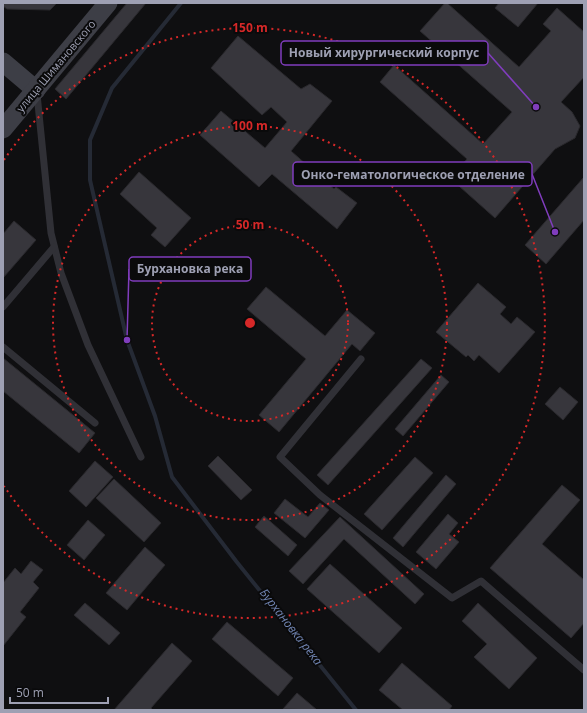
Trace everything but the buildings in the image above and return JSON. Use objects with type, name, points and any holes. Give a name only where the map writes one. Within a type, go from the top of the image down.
[{"type":"street","name":"улица Шимановского","points":[[3,129],[108,3]]},
{"type":"street","points":[[3,62],[36,90]]},
{"type":"lane","points":[[36,90],[51,233],[61,273],[88,345],[141,457]]},
{"type":"lane","points":[[3,307],[54,247]]},
{"type":"lane","points":[[3,347],[95,423]]},
{"type":"lane","points":[[361,359],[280,457],[320,495],[452,598],[481,581],[584,670]]},
{"type":"waterway","name":"Бурхановка река","points":[[181,3],[112,88],[90,140],[90,180],[127,340],[155,416],[172,477],[236,561],[356,710]]},
{"type":"place","name":"Новый хирургический корпус","points":[[536,107]]},
{"type":"place","name":"Онко-гематологическое отделение","points":[[555,232]]},
{"type":"place","name":"Бурхановка река","points":[[127,340]]}]
